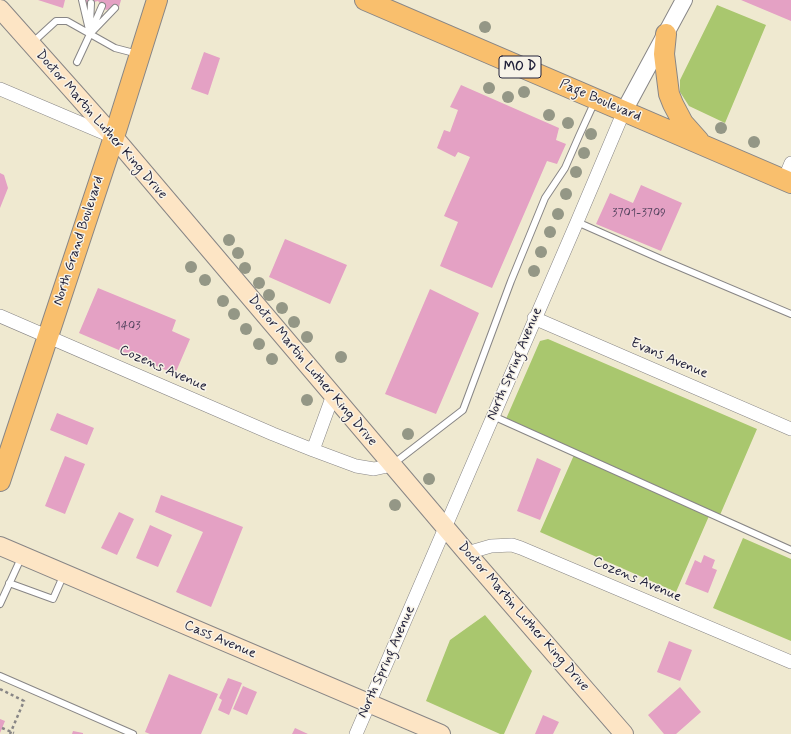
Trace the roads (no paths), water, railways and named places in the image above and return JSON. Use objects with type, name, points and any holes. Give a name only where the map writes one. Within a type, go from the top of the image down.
[{"type":"main road","name":"North Grand Boulevard","points":[[0,481],[114,137],[157,0]]},
{"type":"main road","name":"Page Boulevard","points":[[365,0],[701,144],[789,175]]},
{"type":"main road","name":"Doctor Martin Luther King Drive","points":[[0,9],[114,137],[620,732]]},
{"type":"main road","points":[[666,34],[664,54],[665,64],[667,83],[673,104],[683,122],[701,144]]},
{"type":"main road","name":"Cass Avenue","points":[[0,546],[441,734]]},
{"type":"street","name":"North Spring Avenue","points":[[356,734],[368,703],[445,528],[624,111],[684,0]]},
{"type":"street","points":[[0,89],[114,137]]},
{"type":"street","name":"Cozens Avenue","points":[[0,316],[313,450],[356,466],[374,469],[392,465]]},
{"type":"street","name":"Evans Avenue","points":[[534,318],[791,429]]},
{"type":"street","points":[[313,450],[333,395]]},
{"type":"street","name":"Cozens Avenue","points":[[467,553],[491,546],[512,545],[521,548],[791,662]]},
{"type":"lane","points":[[82,0],[90,34]]},
{"type":"lane","points":[[90,34],[91,3]]},
{"type":"lane","points":[[77,62],[102,6]]},
{"type":"lane","points":[[90,34],[114,8]]},
{"type":"lane","points":[[31,44],[56,21],[67,21],[115,48],[140,54]]},
{"type":"lane","points":[[392,465],[462,410],[511,281],[545,198],[565,168],[596,99]]},
{"type":"lane","points":[[577,222],[791,314]]},
{"type":"lane","points":[[493,416],[791,550]]},
{"type":"lane","points":[[0,604],[22,555]]},
{"type":"lane","points":[[9,583],[53,600],[65,573]]},
{"type":"lane","points":[[0,676],[133,734]]}]
